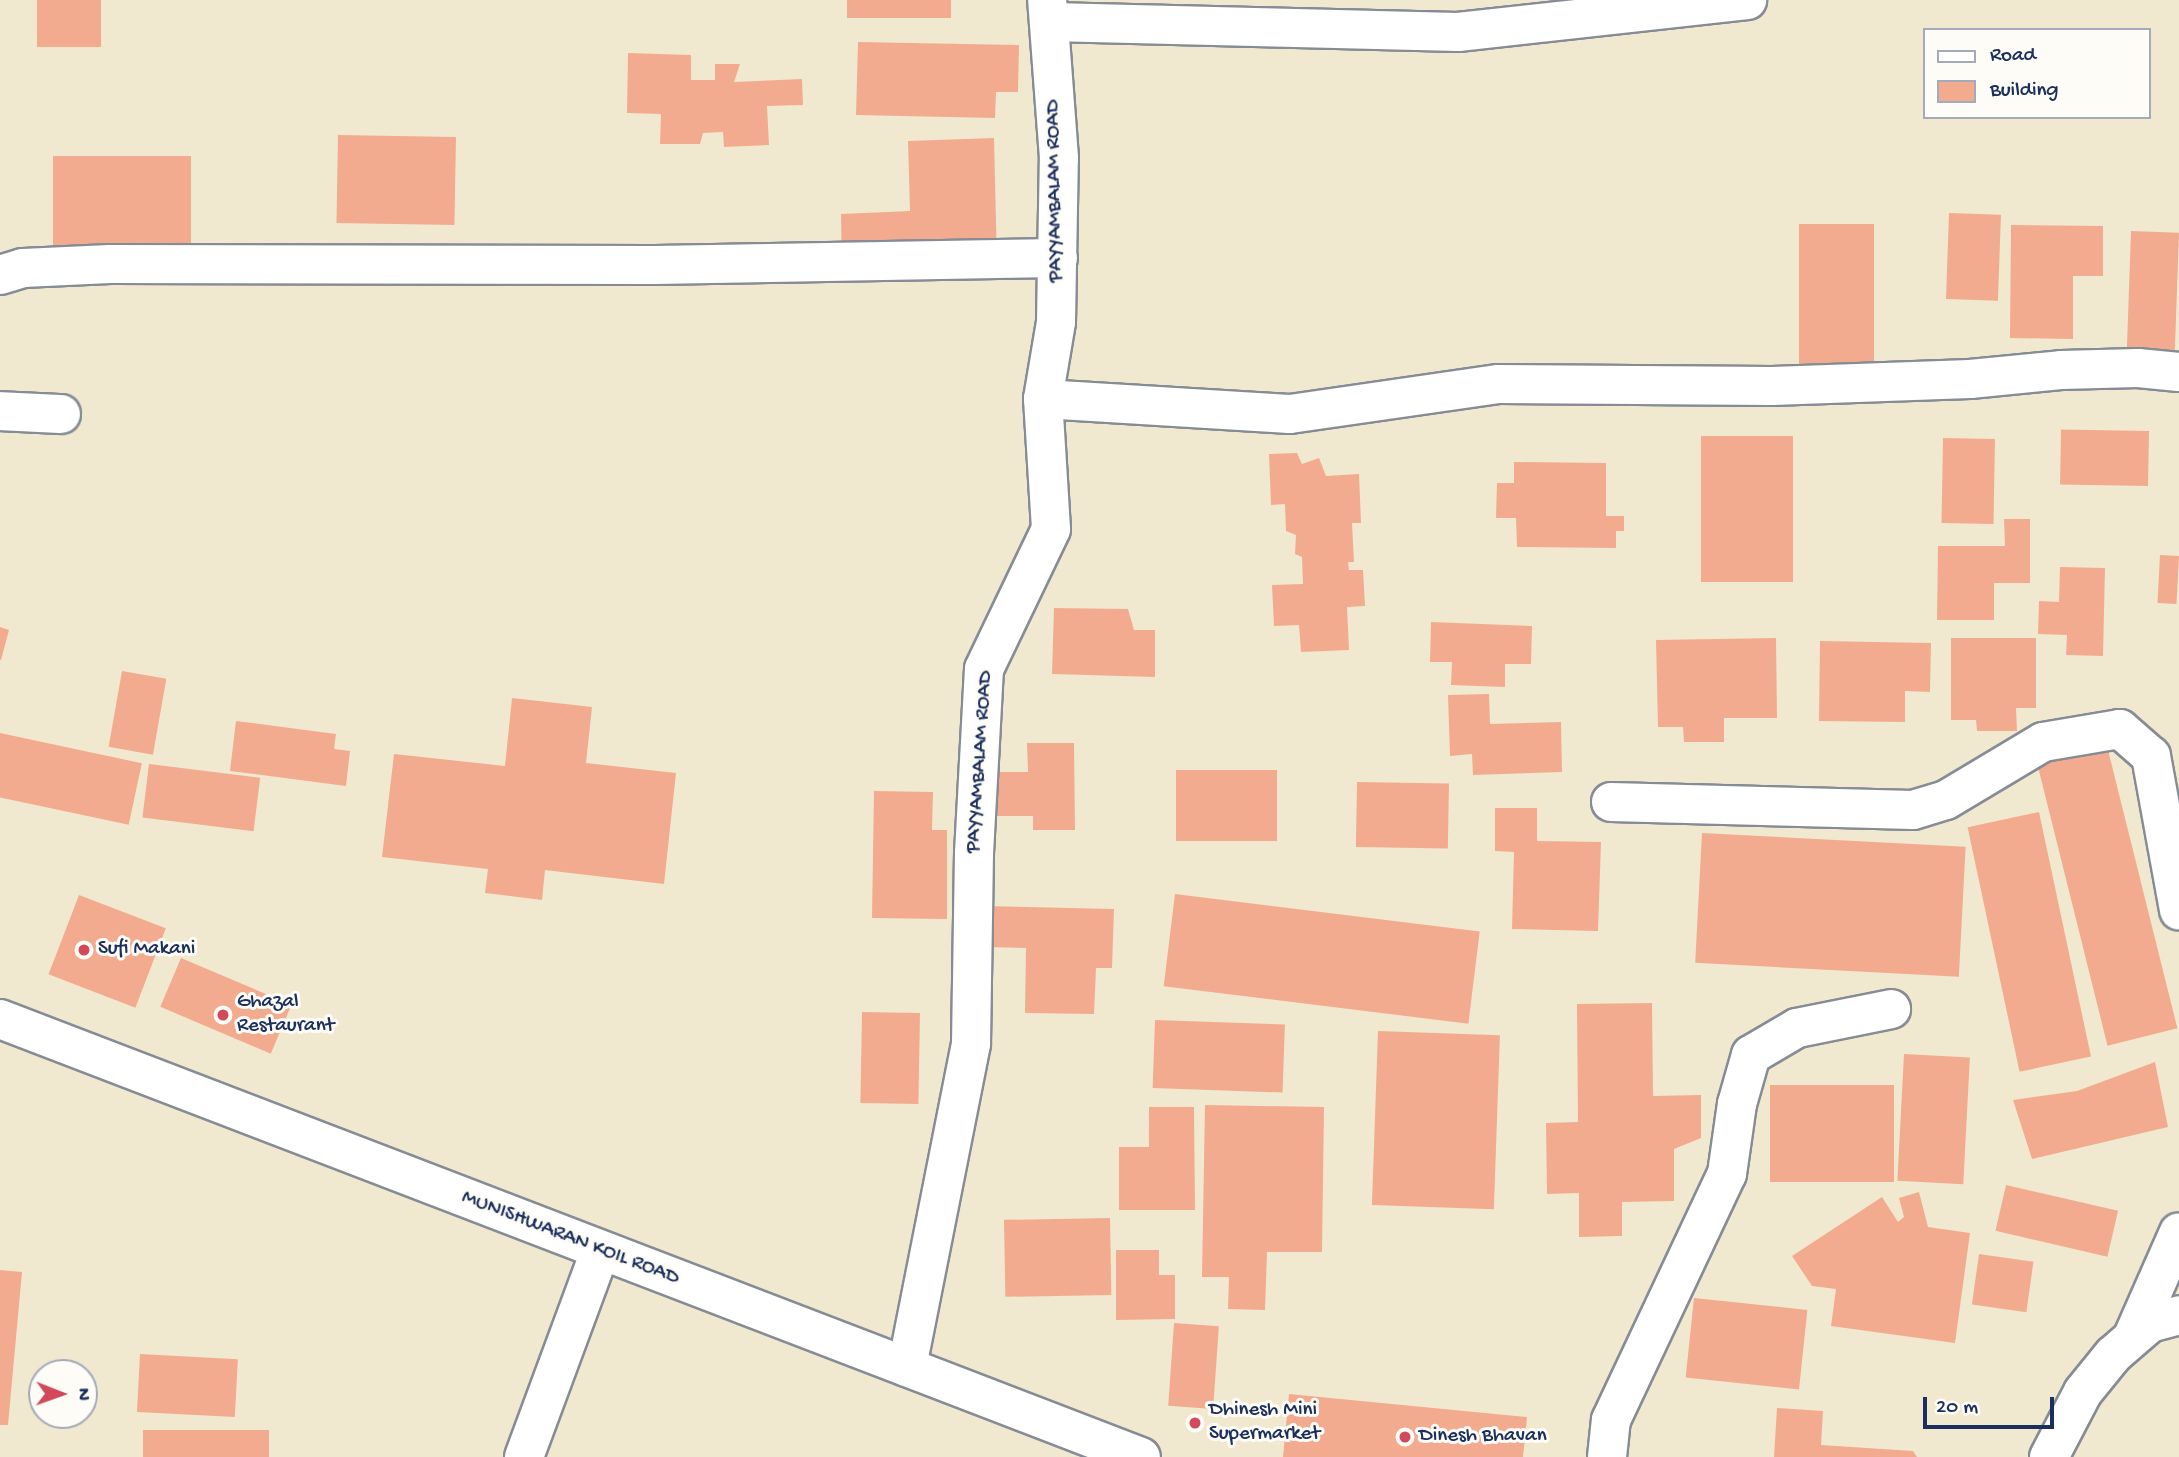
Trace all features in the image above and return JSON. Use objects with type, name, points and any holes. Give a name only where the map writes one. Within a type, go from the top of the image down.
[{"type":"street","points":[[1049,11],[1479,15],[1747,0]]},
{"type":"street","name":"PAYYAMBALAM ROAD","points":[[907,1367],[971,1044],[974,853],[984,669],[1051,529],[1044,398],[1056,322],[1059,158],[1049,11]]},
{"type":"street","points":[[0,275],[23,268],[110,264],[655,265],[1058,258]]},
{"type":"street","points":[[1044,398],[1290,414],[1499,384],[1772,386],[1970,379],[2061,370],[2138,368],[2179,372]]},
{"type":"street","points":[[0,411],[61,414]]},
{"type":"street","points":[[1611,802],[1913,810],[1946,800],[2043,742],[2120,729],[2151,756],[2179,910]]},
{"type":"street","points":[[1606,1457],[1611,1420],[1727,1174],[1737,1104],[1751,1055],[1797,1028],[1891,1009]]},
{"type":"street","name":"MUNISHWARAN KOIL ROAD","points":[[0,1019],[907,1367],[1082,1447],[1142,1457]]},
{"type":"street","points":[[2049,1457],[2083,1392],[2134,1334],[2179,1232]]},
{"type":"street","points":[[524,1457],[600,1251]]},
{"type":"street","points":[[2134,1334],[2179,1315]]},
{"type":"building","points":[[37,0],[101,0],[101,47],[37,47]]},
{"type":"building","points":[[847,0],[951,0],[951,18],[847,18]]},
{"type":"building","points":[[858,42],[1019,45],[1018,92],[996,92],[995,118],[856,115]]},
{"type":"building","points":[[628,53],[691,55],[691,80],[715,80],[715,64],[740,64],[734,82],[802,79],[803,105],[767,106],[769,145],[724,147],[723,132],[703,133],[700,144],[660,144],[661,114],[627,113]]},
{"type":"building","points":[[338,135],[456,137],[454,225],[336,223]]},
{"type":"building","points":[[994,138],[997,264],[842,268],[841,214],[910,211],[908,141]]},
{"type":"building","points":[[53,156],[191,156],[191,250],[53,250]]},
{"type":"building","points":[[1949,213],[2001,215],[1998,301],[1946,299]]},
{"type":"building","points":[[1799,224],[1874,224],[1874,364],[1799,364]]},
{"type":"building","points":[[2011,225],[2103,226],[2103,276],[2073,276],[2073,339],[2010,338]]},
{"type":"building","points":[[2131,231],[2179,233],[2175,357],[2127,355]]},
{"type":"building","points":[[2061,429],[2149,431],[2148,486],[2060,484]]},
{"type":"building","points":[[1701,436],[1793,436],[1793,582],[1701,582]]},
{"type":"building","points":[[1943,438],[1995,439],[1994,524],[1942,523]]},
{"type":"building","points":[[1297,453],[1302,464],[1319,458],[1326,476],[1359,474],[1361,523],[1352,523],[1354,562],[1348,562],[1349,570],[1363,570],[1365,606],[1347,607],[1349,650],[1301,652],[1299,625],[1274,626],[1272,585],[1303,584],[1302,557],[1295,554],[1296,535],[1286,531],[1285,504],[1271,505],[1269,454]]},
{"type":"building","points":[[1514,462],[1606,463],[1606,516],[1624,516],[1624,531],[1616,531],[1616,548],[1517,547],[1516,518],[1496,518],[1497,483],[1514,483]]},
{"type":"building","points":[[2004,519],[2030,519],[2030,583],[1994,583],[1994,620],[1937,620],[1938,546],[2005,546]]},
{"type":"building","points":[[2160,555],[2179,556],[2176,604],[2157,603]]},
{"type":"building","points":[[2060,567],[2105,568],[2103,656],[2066,655],[2067,635],[2038,634],[2039,601],[2059,602]]},
{"type":"building","points":[[1054,608],[1128,609],[1134,630],[1155,630],[1155,677],[1052,674]]},
{"type":"building","points":[[1431,622],[1532,626],[1531,664],[1505,664],[1505,687],[1451,685],[1452,662],[1430,662]]},
{"type":"building","points":[[0,627],[9,630],[1,660],[0,660]]},
{"type":"building","points":[[1776,638],[1777,718],[1724,718],[1724,742],[1684,742],[1683,727],[1658,727],[1656,640]]},
{"type":"building","points":[[1951,638],[2036,638],[2036,708],[2016,708],[2017,731],[1977,731],[1976,720],[1951,720]]},
{"type":"building","points":[[1820,641],[1931,643],[1930,692],[1905,691],[1905,722],[1819,721]]},
{"type":"building","points":[[122,671],[166,679],[153,755],[109,747]]},
{"type":"building","points":[[1489,694],[1490,724],[1561,722],[1562,772],[1473,775],[1472,754],[1450,756],[1448,695]]},
{"type":"building","points":[[512,698],[592,707],[586,763],[676,773],[664,884],[545,870],[542,900],[485,893],[488,869],[382,857],[394,754],[505,766]]},
{"type":"building","points":[[236,721],[336,734],[334,749],[350,751],[346,786],[230,771]]},
{"type":"building","points":[[0,733],[142,763],[129,825],[0,797]]},
{"type":"building","points":[[2106,742],[2177,1028],[2108,1046],[2036,759]]},
{"type":"building","points":[[1027,743],[1074,743],[1075,830],[1033,830],[1033,816],[983,816],[983,772],[1028,772]]},
{"type":"building","points":[[149,764],[260,778],[254,831],[142,818]]},
{"type":"building","points":[[1176,770],[1277,770],[1277,841],[1176,841]]},
{"type":"building","points":[[1357,782],[1449,784],[1448,849],[1356,847]]},
{"type":"building","points":[[874,791],[933,792],[932,830],[947,830],[947,919],[872,918]]},
{"type":"building","points":[[1495,808],[1537,808],[1537,841],[1601,842],[1598,931],[1512,929],[1514,852],[1495,851]]},
{"type":"building","points":[[2039,812],[2091,1057],[2020,1072],[1968,827]]},
{"type":"building","points":[[1702,833],[1966,847],[1959,977],[1695,963]]},
{"type":"building","points":[[1175,894],[1480,931],[1468,1024],[1164,986]]},
{"type":"building","points":[[79,895],[166,928],[135,1008],[49,974]]},
{"type":"building","points":[[985,906],[1114,909],[1112,968],[1096,968],[1094,1014],[1025,1013],[1026,948],[984,947]]},
{"type":"building","points":[[181,958],[291,1005],[271,1054],[160,1007]]},
{"type":"building","points":[[1652,1003],[1653,1096],[1701,1095],[1701,1138],[1674,1149],[1674,1201],[1622,1202],[1622,1236],[1579,1237],[1579,1193],[1547,1194],[1546,1123],[1578,1122],[1577,1004]]},
{"type":"building","points":[[862,1012],[920,1013],[918,1104],[860,1103]]},
{"type":"building","points":[[1155,1020],[1285,1025],[1283,1092],[1153,1088]]},
{"type":"building","points":[[1378,1031],[1500,1035],[1494,1209],[1372,1205]]},
{"type":"building","points":[[1904,1054],[1970,1057],[1963,1184],[1897,1181]]},
{"type":"building","points":[[2155,1062],[2168,1127],[2032,1159],[2013,1100],[2077,1091]]},
{"type":"building","points":[[1770,1085],[1894,1085],[1894,1182],[1770,1182]]},
{"type":"building","points":[[1205,1105],[1324,1107],[1322,1252],[1267,1252],[1265,1310],[1228,1309],[1229,1277],[1202,1277]]},
{"type":"building","points":[[1149,1107],[1194,1107],[1195,1210],[1119,1210],[1119,1147],[1149,1147]]},
{"type":"building","points":[[2006,1185],[2118,1211],[2107,1257],[1995,1231]]},
{"type":"building","points":[[1919,1192],[1928,1227],[1970,1233],[1955,1343],[1831,1326],[1836,1289],[1812,1286],[1792,1256],[1882,1197],[1898,1222],[1904,1217],[1899,1198]]},
{"type":"building","points":[[1110,1218],[1111,1295],[1005,1297],[1004,1220]]},
{"type":"building","points":[[1116,1250],[1159,1250],[1159,1275],[1175,1275],[1175,1319],[1116,1320]]},
{"type":"building","points":[[1979,1254],[2033,1262],[2026,1312],[1972,1305]]},
{"type":"building","points":[[0,1270],[22,1272],[8,1425],[0,1425]]},
{"type":"building","points":[[1694,1298],[1807,1310],[1799,1389],[1686,1378]]},
{"type":"building","points":[[1174,1323],[1219,1326],[1213,1409],[1168,1406]]},
{"type":"building","points":[[140,1354],[238,1359],[235,1417],[137,1412]]},
{"type":"building","name":"Dinesh Bhavan","points":[[1289,1394],[1527,1417],[1523,1457],[1283,1457]]},
{"type":"building","points":[[1777,1408],[1823,1411],[1821,1445],[1913,1451],[1917,1457],[1774,1457]]},
{"type":"building","points":[[143,1430],[269,1430],[269,1457],[143,1457]]},
{"type":"place","name":"Sufi Makani","points":[[84,950]]},
{"type":"place","name":"Ghazal Restaurant","points":[[223,1015]]},
{"type":"place","name":"Dhinesh Mini Supermarket","points":[[1195,1423]]},
{"type":"place","name":"Dinesh Bhavan","points":[[1405,1437]]}]
